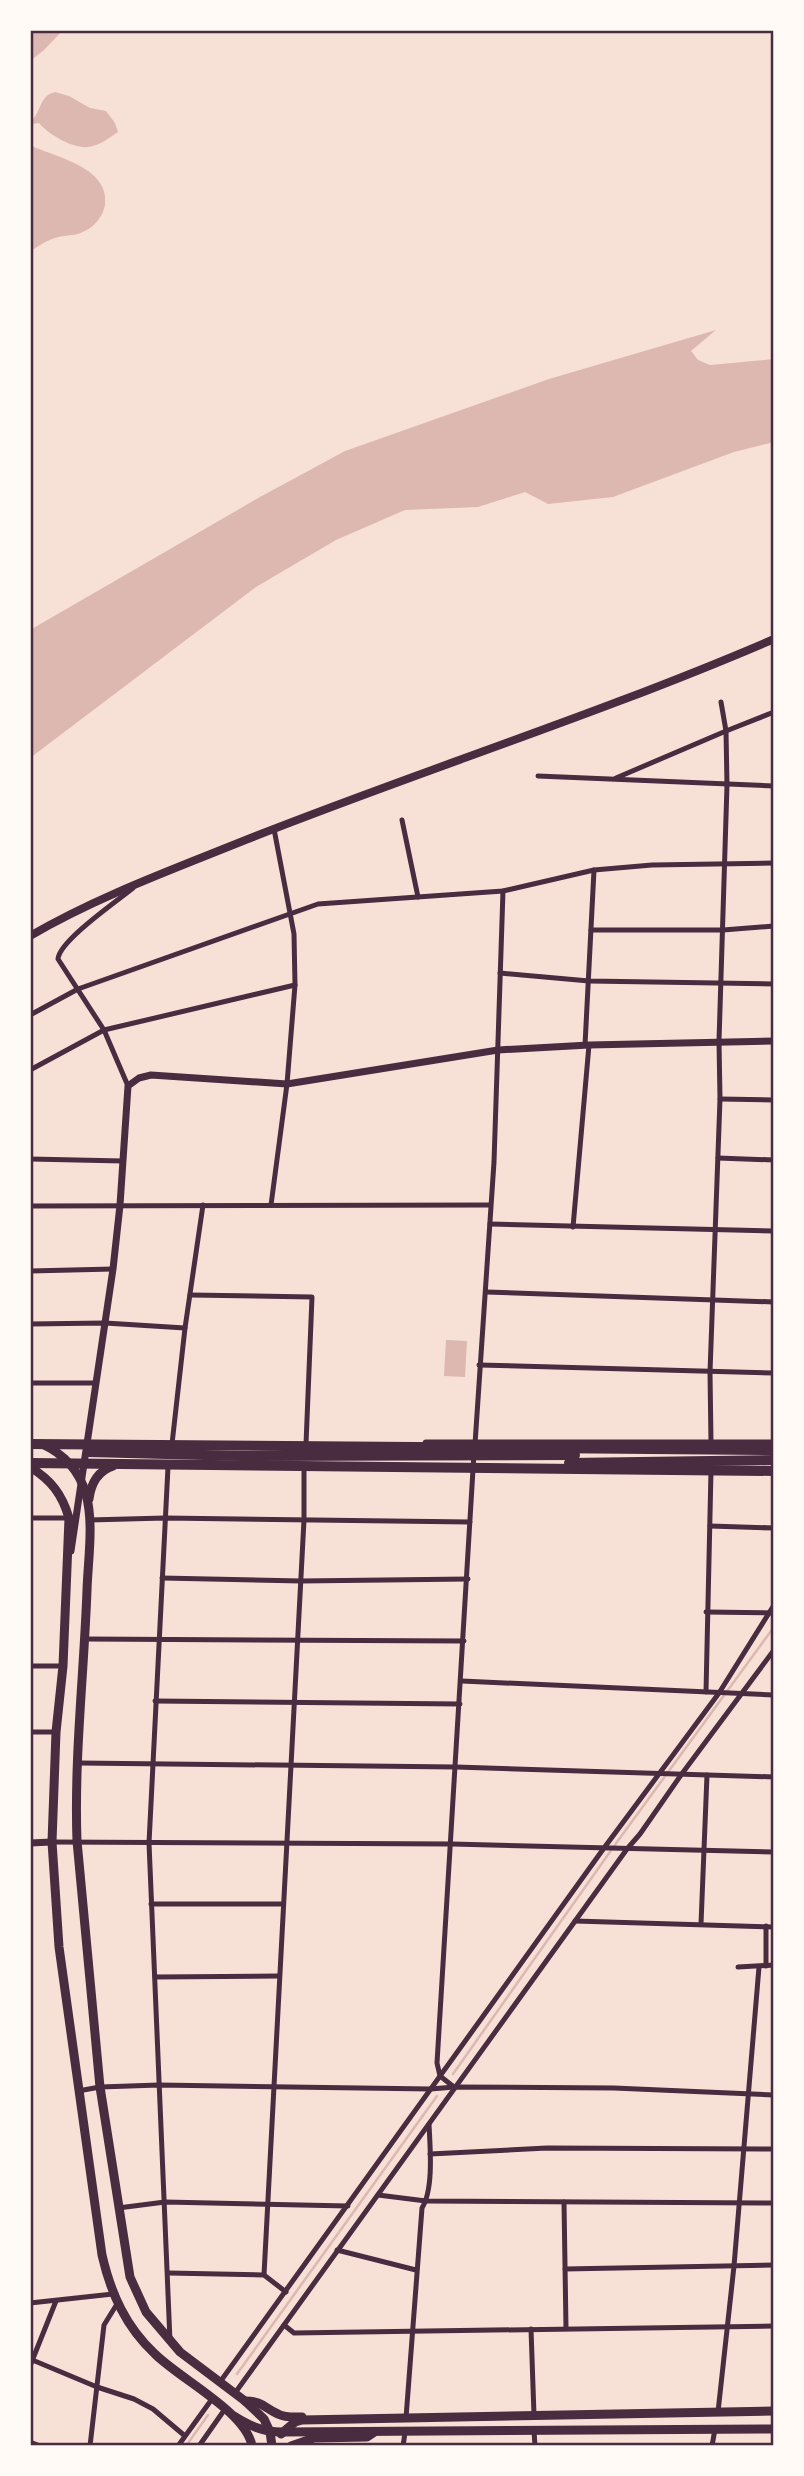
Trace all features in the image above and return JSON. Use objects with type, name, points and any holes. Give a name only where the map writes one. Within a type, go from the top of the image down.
[{"type":"highway","points":[[30,1443],[65,1451],[243,1456],[521,1455],[774,1445]]},
{"type":"highway","points":[[30,1443],[774,1445]]},
{"type":"highway","points":[[460,1468],[604,1461],[774,1460]]},
{"type":"highway","points":[[30,1464],[774,1471]]},
{"type":"main road","points":[[30,936],[138,884],[274,829],[774,639]]},
{"type":"main road","points":[[30,1443],[84,1462],[94,1481]]},
{"type":"main road","points":[[84,1462],[89,1520],[76,1802],[77,1841],[100,2087],[130,2277],[150,2318],[170,2342],[245,2401],[264,2420],[270,2432],[271,2446]]},
{"type":"main road","points":[[30,1464],[84,1462],[113,1466]]},
{"type":"main road","points":[[30,1464],[53,1484],[63,1498],[69,1518],[64,1666],[56,1732],[52,1842],[59,1947],[102,2255],[115,2299],[127,2321],[155,2354],[252,2427],[282,2432],[303,2440]]},
{"type":"main road","points":[[88,1507],[94,1481],[100,1473],[113,1466]]},
{"type":"main road","points":[[245,2401],[257,2401],[287,2418],[314,2420]]},
{"type":"main road","points":[[271,2446],[282,2432],[295,2422],[314,2420],[774,2411]]},
{"type":"main road","points":[[229,2412],[245,2428],[252,2446]]},
{"type":"main road","points":[[291,2446],[314,2438],[367,2437],[373,2433],[774,2428]]},
{"type":"street","points":[[706,1692],[711,1471],[710,1372],[727,785],[726,731],[721,702]]},
{"type":"street","points":[[613,780],[774,712]]},
{"type":"street","points":[[538,776],[774,786]]},
{"type":"street","points":[[402,820],[418,897]]},
{"type":"street","points":[[271,1205],[287,1084],[295,985],[294,934],[274,829]]},
{"type":"street","points":[[30,1015],[78,989],[318,904],[503,891],[594,870],[652,865],[774,863]]},
{"type":"street","points":[[573,1227],[587,1045],[594,870]]},
{"type":"street","points":[[67,1579],[113,1269],[128,1086],[104,1030],[58,959],[58,954],[67,942],[138,884]]},
{"type":"street","points":[[454,2087],[440,2076],[437,2063],[462,1681],[472,1470],[490,1223],[503,891]]},
{"type":"street","points":[[591,930],[723,930],[774,926]]},
{"type":"street","points":[[500,973],[589,981],[774,984]]},
{"type":"street","points":[[30,1070],[104,1030],[295,985]]},
{"type":"street","points":[[128,1086],[139,1078],[152,1075],[287,1084],[498,1050],[774,1041]]},
{"type":"street","points":[[720,1099],[774,1100]]},
{"type":"street","points":[[718,1158],[774,1160]]},
{"type":"street","points":[[30,1160],[123,1161]]},
{"type":"street","points":[[172,1444],[203,1205]]},
{"type":"street","points":[[30,1206],[491,1205]]},
{"type":"street","points":[[490,1223],[774,1231]]},
{"type":"street","points":[[30,1271],[113,1269]]},
{"type":"street","points":[[486,1292],[774,1302]]},
{"type":"street","points":[[190,1295],[312,1297],[306,1444]]},
{"type":"street","points":[[30,1324],[105,1323],[185,1328]]},
{"type":"street","points":[[479,1365],[774,1373]]},
{"type":"street","points":[[30,1383],[96,1383]]},
{"type":"street","points":[[30,1443],[84,1462],[115,1444],[475,1442],[711,1446]]},
{"type":"street","points":[[84,1462],[115,1444]]},
{"type":"street","points":[[113,1466],[774,1471]]},
{"type":"street","points":[[168,1466],[149,1843],[170,2342]]},
{"type":"street","points":[[264,2275],[301,1581],[304,1468]]},
{"type":"street","points":[[30,1518],[69,1518]]},
{"type":"street","points":[[89,1520],[166,1518],[470,1522]]},
{"type":"street","points":[[710,1526],[774,1528]]},
{"type":"street","points":[[163,1578],[301,1581],[468,1579]]},
{"type":"street","points":[[220,2382],[604,1848],[719,1693],[774,1605]]},
{"type":"street","points":[[706,1612],[771,1613]]},
{"type":"street","points":[[85,1639],[464,1641]]},
{"type":"street","points":[[235,2393],[454,2087],[774,1650]]},
{"type":"street","points":[[30,1666],[64,1666]]},
{"type":"street","points":[[462,1681],[774,1695]]},
{"type":"street","points":[[155,1700],[460,1704]]},
{"type":"street","points":[[30,1732],[56,1732]]},
{"type":"street","points":[[79,1763],[456,1767],[774,1777]]},
{"type":"street","points":[[701,1924],[707,1775]]},
{"type":"street","points":[[30,1843],[77,1841],[452,1844],[774,1852]]},
{"type":"street","points":[[151,1904],[282,1904]]},
{"type":"street","points":[[575,1922],[774,1927]]},
{"type":"street","points":[[718,2412],[766,1926]]},
{"type":"street","points":[[738,1967],[774,1965]]},
{"type":"street","points":[[155,1977],[279,1976]]},
{"type":"street","points":[[78,2091],[100,2087],[159,2085],[431,2089],[614,2088],[774,2095]]},
{"type":"street","points":[[406,2418],[416,2270],[430,2154],[429,2124]]},
{"type":"street","points":[[430,2154],[547,2148],[774,2149]]},
{"type":"street","points":[[378,2195],[426,2201],[774,2203]]},
{"type":"street","points":[[118,2208],[165,2202],[348,2206]]},
{"type":"street","points":[[564,2202],[566,2328]]},
{"type":"street","points":[[337,2250],[416,2270]]},
{"type":"street","points":[[565,2269],[774,2265]]},
{"type":"street","points":[[169,2273],[264,2275],[286,2292]]},
{"type":"street","points":[[30,2304],[115,2299],[104,2325],[90,2446]]},
{"type":"street","points":[[57,2301],[31,2362],[134,2399],[153,2409],[185,2436]]},
{"type":"street","points":[[284,2325],[294,2333],[774,2326]]},
{"type":"street","points":[[531,2329],[534,2415]]},
{"type":"street","points":[[178,2446],[212,2399]]},
{"type":"street","points":[[199,2446],[229,2412]]},
{"type":"street","points":[[712,2446],[715,2429]]},
{"type":"street","points":[[534,2431],[535,2446]]},
{"type":"street","points":[[403,2446],[405,2433]]},
{"type":"street","points":[[30,2442],[40,2446]]},
{"type":"shaded area","points":[[63,30],[30,61],[30,32]]},
{"type":"shaded area","points":[[55,92],[69,96],[90,108],[106,111],[118,132],[96,145],[82,147],[61,140],[39,123],[30,126],[30,121],[43,101]]},
{"type":"shaded area","points":[[30,143],[92,174],[100,182],[105,205],[100,217],[89,229],[50,240],[30,252]]},
{"type":"shaded area","points":[[716,330],[691,351],[698,360],[710,365],[774,359],[774,442],[734,452],[613,497],[548,504],[525,492],[478,507],[405,510],[336,540],[256,587],[30,758],[30,630],[345,451],[549,379]]},
{"type":"shaded area","points":[[446,1340],[467,1341],[465,1377],[444,1376]]},
{"type":"waterway","points":[[453,2074],[617,1842],[774,1627]]},
{"type":"waterway","points":[[237,2374],[437,2096]]},
{"type":"waterway","points":[[186,2446],[208,2415]]}]
